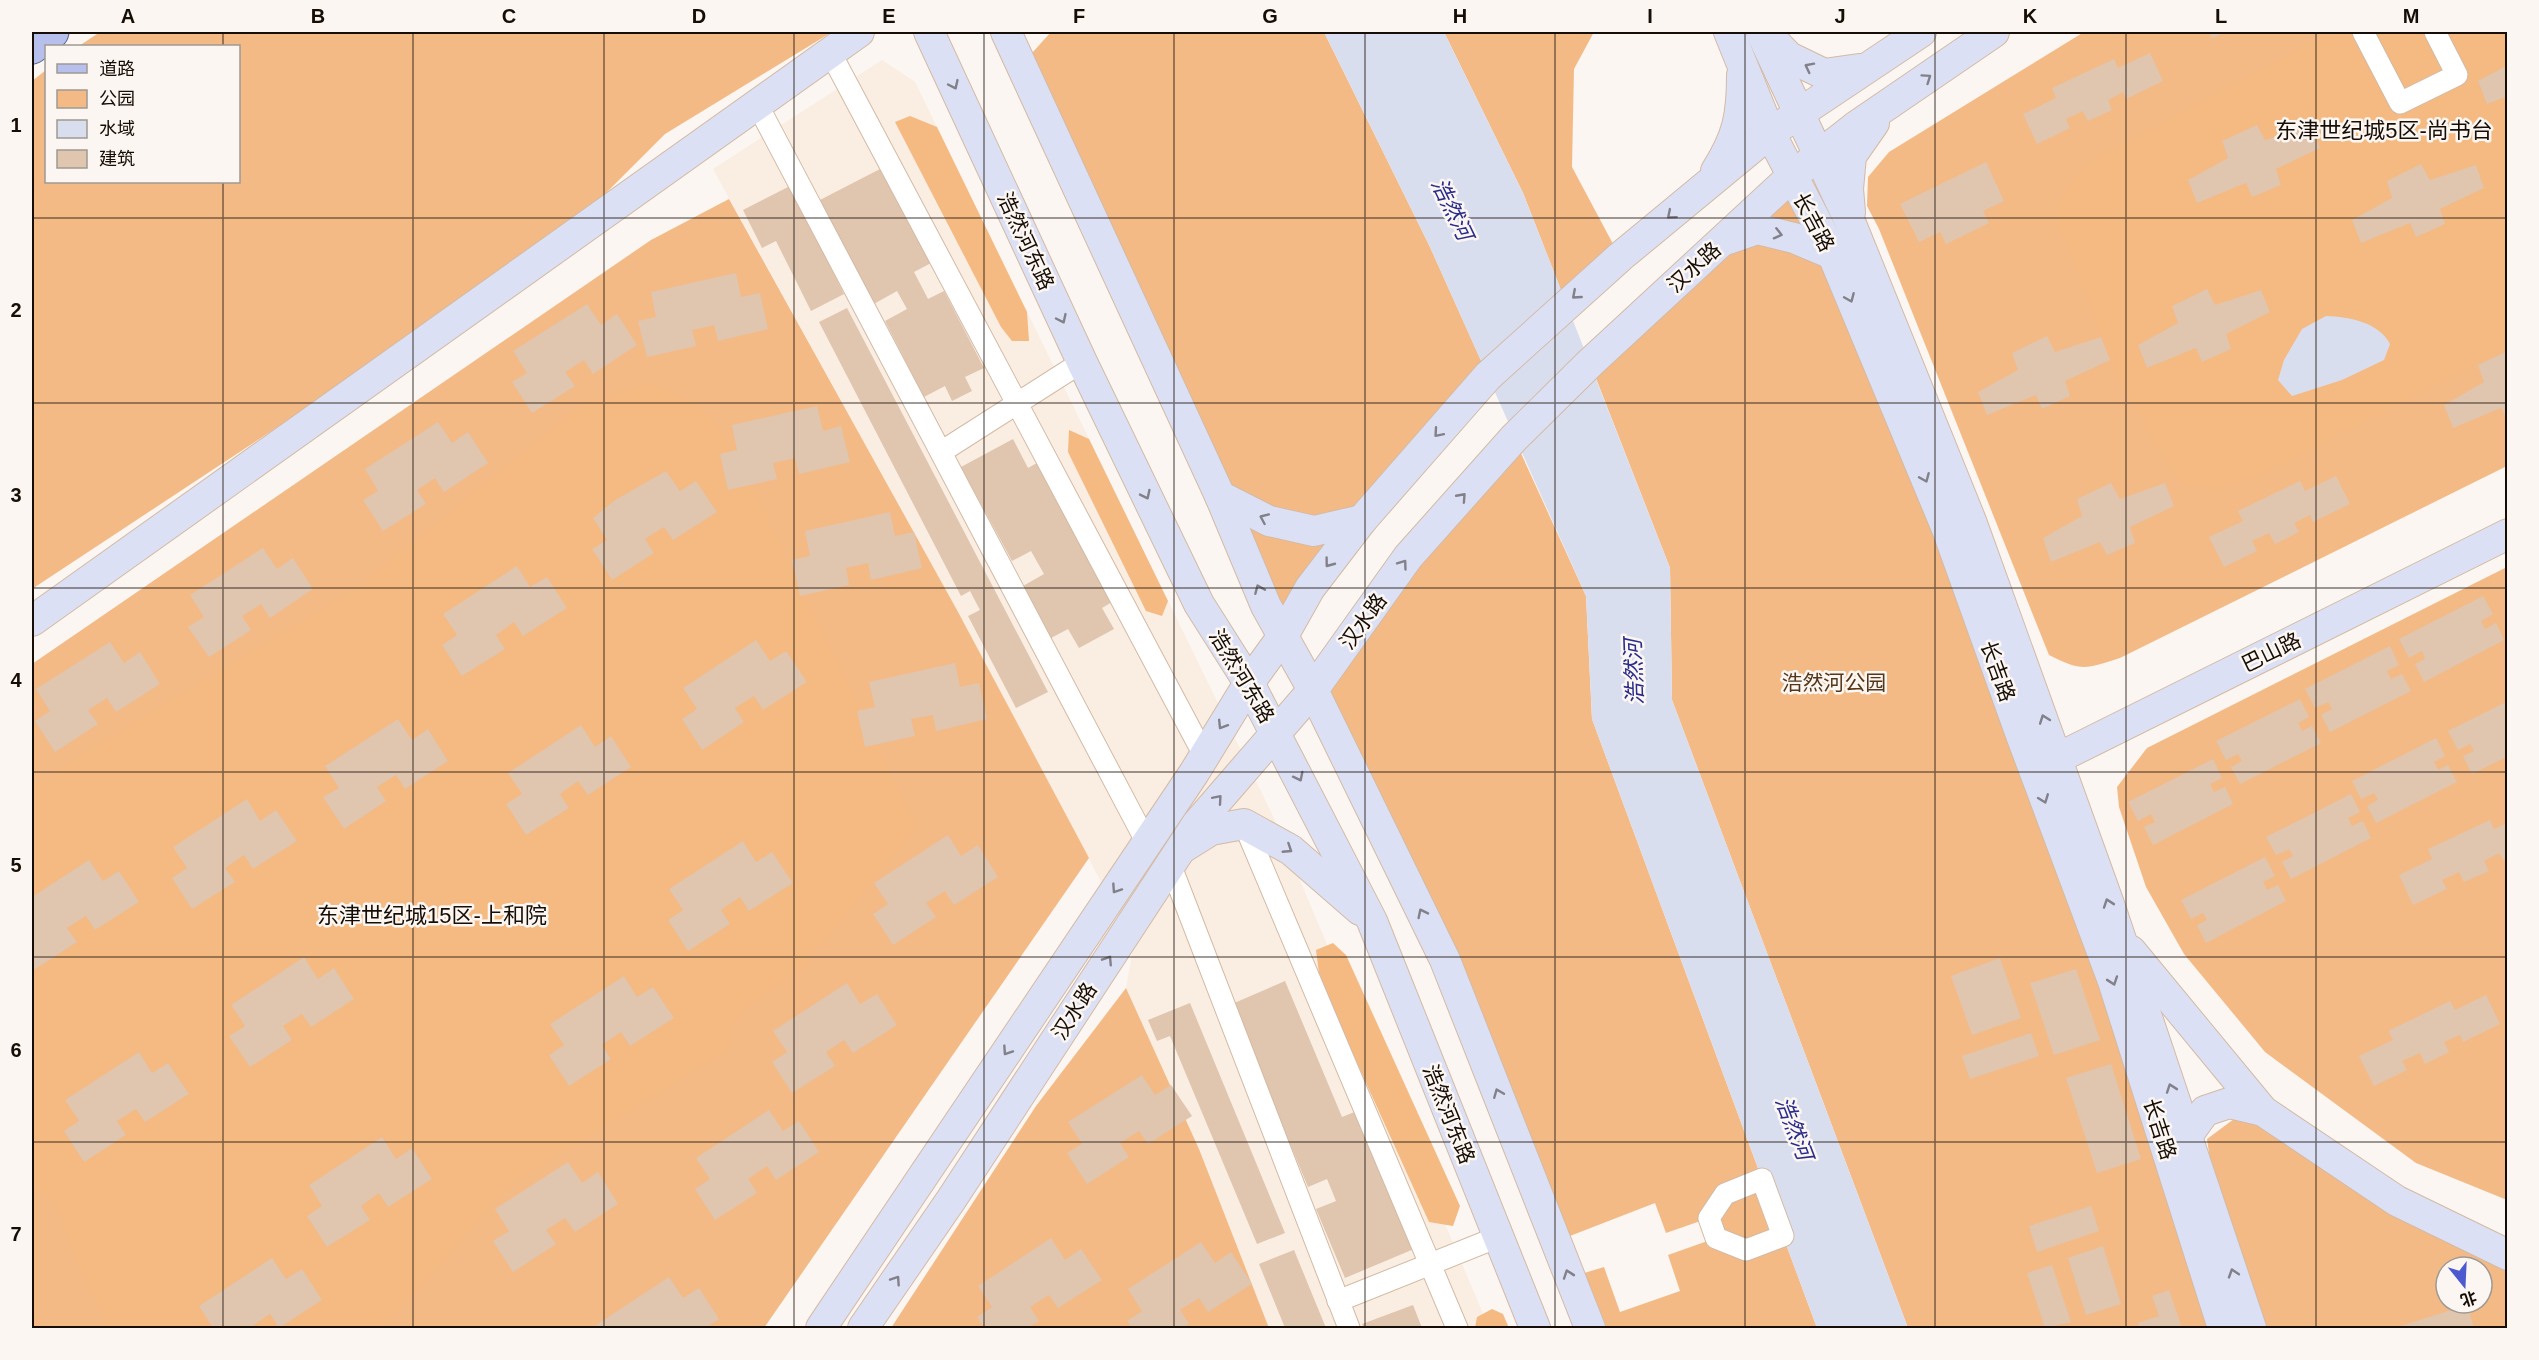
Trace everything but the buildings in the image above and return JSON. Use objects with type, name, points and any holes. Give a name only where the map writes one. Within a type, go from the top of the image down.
[{"type":"main road","points":[[32,47],[52,32]]},
{"type":"main road","points":[[32,621],[859,32]]},
{"type":"main road","name":"浩然河东路","points":[[929,32],[1082,362],[1199,604],[1249,683],[1277,734],[1372,921],[1535,1329]]},
{"type":"main road","points":[[1006,32],[1220,496],[1266,606],[1313,690],[1445,960],[1590,1329]]},
{"type":"main road","name":"长吉路","points":[[1729,32],[1770,133],[1832,254],[2120,937],[2251,1329]]},
{"type":"main road","points":[[1763,32],[1790,57],[1824,74],[1865,68]]},
{"type":"main road","name":"长吉路","points":[[1763,32],[1798,114],[1851,224],[1971,521],[2223,1329]]},
{"type":"main road","name":"汉水路","points":[[820,1329],[1147,843],[1249,683],[1283,636],[1310,588],[1370,510],[1488,376],[1620,257],[1770,133],[1921,32]]},
{"type":"main road","name":"汉水路","points":[[863,1329],[951,1200],[1197,824],[1313,690],[1408,557],[1514,438],[1791,177],[1885,106],[1994,32]]},
{"type":"main road","points":[[1707,185],[1730,149],[1742,111],[1742,63]]},
{"type":"main road","points":[[1851,224],[1848,189],[1851,156],[1885,106]]},
{"type":"main road","points":[[1722,241],[1757,229],[1794,238],[1832,254]]},
{"type":"main road","points":[[1220,496],[1269,521],[1314,531],[1370,510]]},
{"type":"main road","name":"巴山路","points":[[2046,764],[2508,534]]},
{"type":"main road","points":[[1175,857],[1211,830],[1244,824],[1291,850],[1372,921]]},
{"type":"main road","points":[[2120,937],[2263,1111],[2397,1201],[2508,1255]]},
{"type":"main road","points":[[2187,1136],[2205,1111],[2213,1108],[2229,1103],[2263,1111]]},
{"type":"street","points":[[2363,32],[2400,104],[2457,75],[2435,32]]},
{"type":"street","points":[[830,52],[1204,755]]},
{"type":"street","points":[[757,104],[1147,843]]},
{"type":"street","points":[[941,452],[1082,362]]},
{"type":"street","points":[[1244,824],[1457,1329]]},
{"type":"street","points":[[1175,857],[1349,1329]]},
{"type":"street","points":[[1338,1301],[1498,1237]]},
{"type":"shaded area","points":[[2331,32],[2507,32],[2507,348],[2262,474],[2214,489],[2184,484],[2158,449],[2117,376],[2057,220],[2061,200],[2082,166]]},
{"type":"shaded area","points":[[882,60],[915,82],[1271,812],[1489,1328],[1269,1328],[1199,1149],[1126,988],[1134,944],[957,610],[713,169]]},
{"type":"shaded area","points":[[910,116],[937,127],[1027,312],[1029,341],[1012,341],[1001,327],[895,122]]},
{"type":"shaded area","points":[[648,382],[701,406],[733,447],[916,827],[802,968],[739,1012],[727,1050],[508,1186],[402,1308],[371,1328],[109,1328],[78,1264],[55,1203],[32,1183],[32,785],[360,586],[581,405]]},
{"type":"shaded area","points":[[1069,430],[1089,439],[1168,601],[1162,616],[1146,611],[1068,452]]},
{"type":"shaded area","points":[[1333,943],[1346,955],[1460,1206],[1453,1226],[1429,1222],[1320,981],[1316,950]]},
{"type":"shaded area","points":[[1492,1309],[1503,1314],[1509,1328],[1475,1328],[1477,1317]]},
{"type":"green space","points":[[100,32],[832,32],[665,134],[603,196],[326,395],[32,589],[32,81],[45,71],[45,183],[240,183],[240,45],[80,45]]},
{"type":"green space","points":[[1051,32],[1324,32],[1430,247],[1488,376],[1283,636],[1022,64]]},
{"type":"green space","points":[[1444,32],[1594,32],[1574,69],[1572,167],[1620,257],[1566,303],[1523,193]]},
{"type":"green space","points":[[2084,32],[2507,32],[2507,466],[2120,658],[2084,667],[2049,655],[1879,229],[1867,206],[1868,177],[1889,152]]},
{"type":"green space","name":"浩然河公园","points":[[1791,177],[1947,529],[2224,1328],[1908,1328],[1672,700],[1670,568],[1590,363]]},
{"type":"green space","points":[[729,199],[957,610],[1089,858],[764,1328],[32,1328],[32,664],[651,240]]},
{"type":"green space","points":[[1514,438],[1586,596],[1592,719],[1817,1328],[1590,1328],[1568,1278],[1604,1267],[1620,1312],[1680,1291],[1668,1255],[1716,1238],[1709,1218],[1666,1233],[1655,1203],[1557,1241],[1313,690]]},
{"type":"green space","points":[[2507,567],[2507,1200],[2416,1163],[2265,1052],[2184,954],[2146,887],[2119,807],[2117,787],[2147,748]]},
{"type":"green space","points":[[1126,988],[1199,1149],[1269,1328],[891,1328],[1036,1106]]},
{"type":"green space","points":[[2234,1119],[2267,1124],[2507,1258],[2507,1328],[2266,1328],[2215,1195],[2207,1139]]},
{"type":"water","name":"浩然河","points":[[1324,32],[1444,32],[1523,193],[1670,568],[1672,700],[1908,1328],[1817,1328],[1592,719],[1586,596],[1430,247]]},
{"type":"water","points":[[2326,316],[2354,319],[2378,330],[2390,344],[2384,360],[2342,380],[2292,396],[2278,380],[2284,360],[2302,329]]},
{"type":"district","name":"东津世纪城5区-尚书台","points":[[2384,130]]},
{"type":"district","name":"东津世纪城15区-上和院","points":[[432,915]]}]
